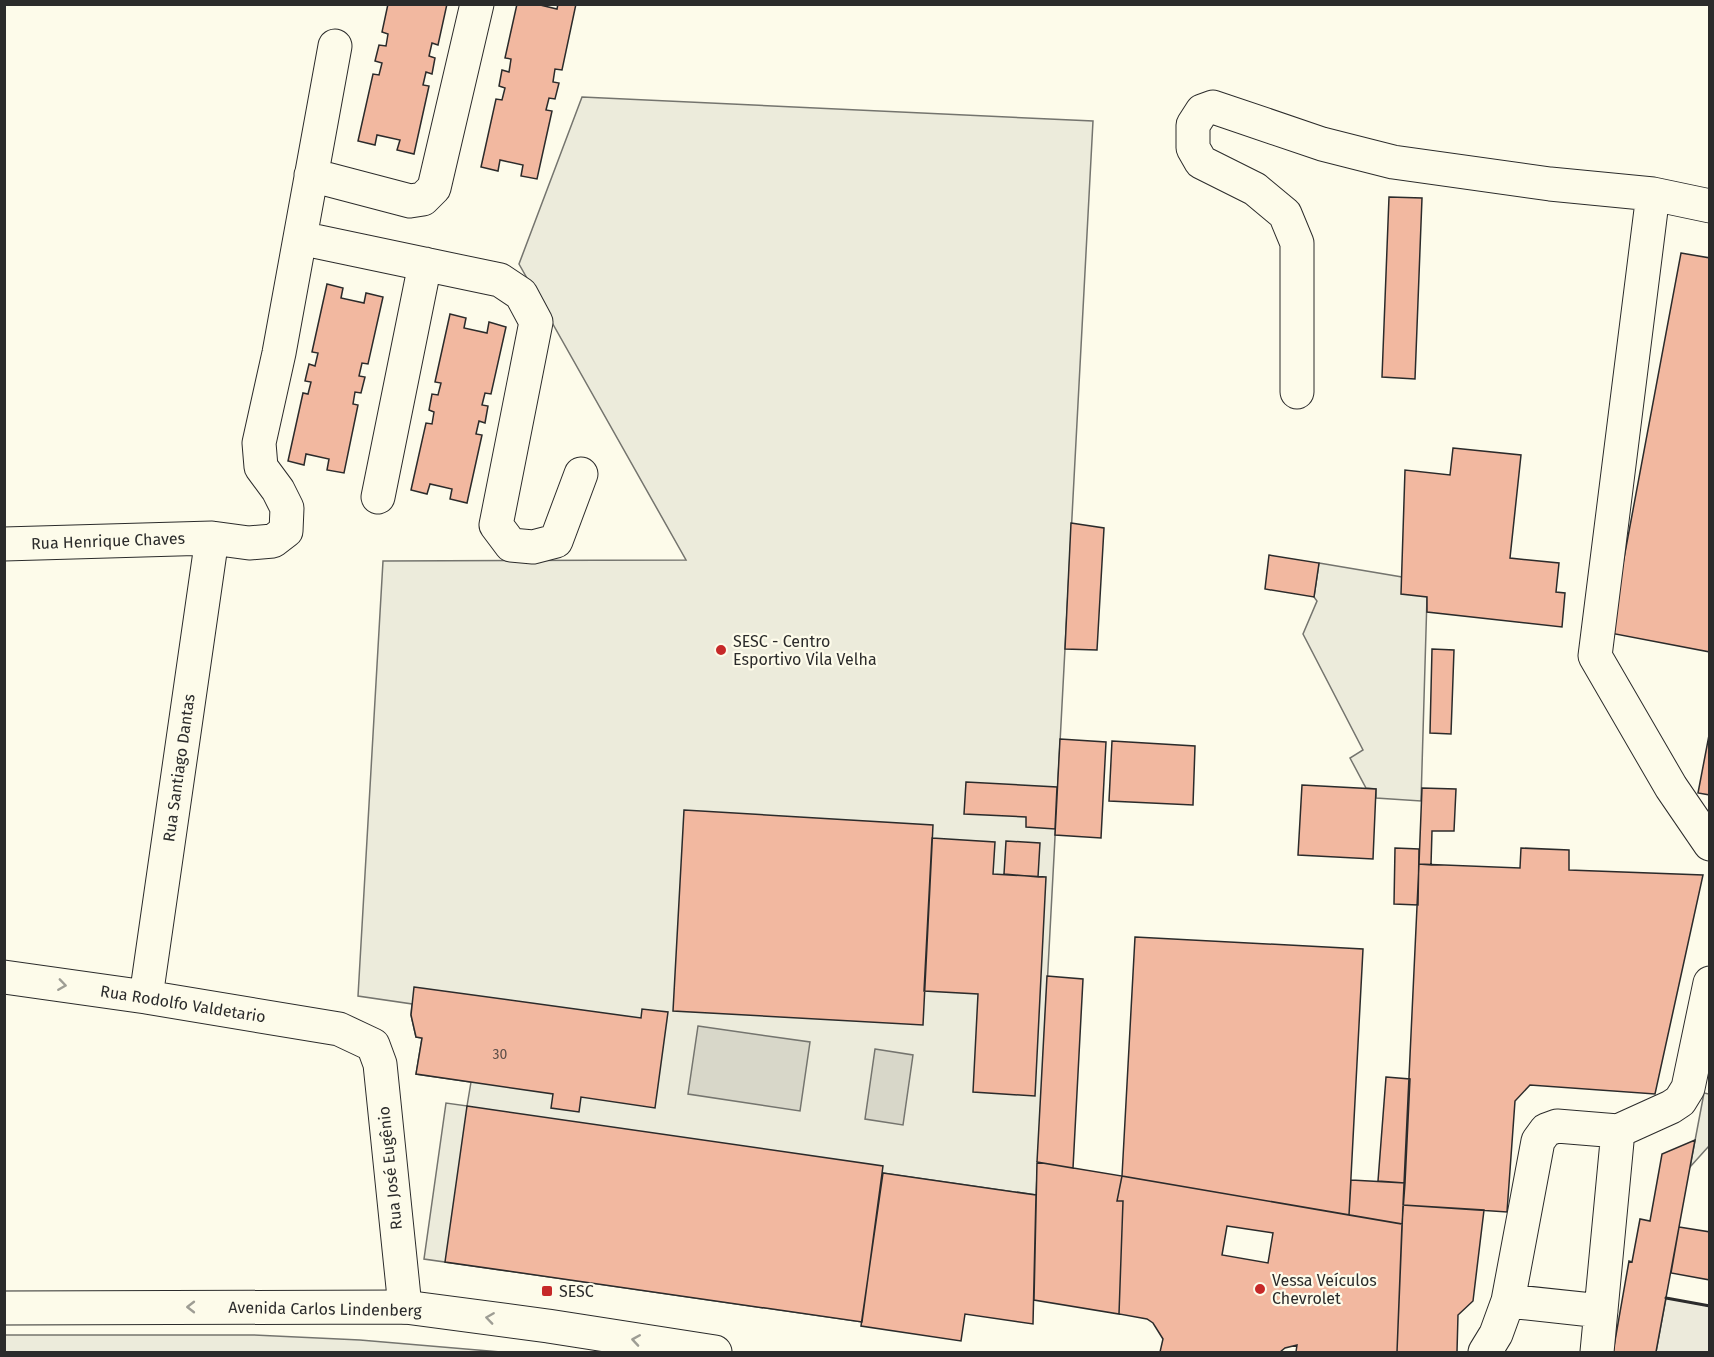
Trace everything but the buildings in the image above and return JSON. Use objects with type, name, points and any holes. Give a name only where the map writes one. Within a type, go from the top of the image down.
[{"type":"street","points":[[311,176],[410,201],[423,199],[434,188],[477,4]]},
{"type":"street","name":"Rua Henrique Chaves","points":[[4,544],[212,538],[249,543],[273,542],[286,531],[287,508],[278,490],[261,467],[259,443],[279,353],[335,46]]},
{"type":"street","points":[[1297,392],[1297,243],[1285,214],[1255,189],[1201,162],[1193,148],[1193,125],[1202,111],[1213,106],[1322,144],[1393,162],[1550,184],[1653,194],[1710,206]]},
{"type":"street","points":[[1653,194],[1595,656],[1671,787],[1710,844]]},
{"type":"street","points":[[300,238],[500,280],[521,294],[537,322],[496,525],[511,545],[532,547],[556,541],[580,474]]},
{"type":"street","points":[[378,497],[424,264]]},
{"type":"street","name":"Rua Santiago Dantas","points":[[146,997],[212,538]]},
{"type":"street","name":"Rua Rodolfo Valdetario","points":[[4,977],[146,997],[339,1029],[359,1037]]},
{"type":"street","points":[[1485,1353],[1496,1334],[1508,1301],[1542,1136],[1546,1130],[1557,1126],[1618,1131],[1680,1101],[1688,1088],[1710,983]]},
{"type":"street","name":"Rua José Eugênio","points":[[359,1037],[373,1045],[380,1064],[405,1307]]},
{"type":"street","points":[[1597,1353],[1618,1131]]},
{"type":"street","points":[[1508,1301],[1601,1311]]},
{"type":"street","name":"Avenida Carlos Lindenberg","points":[[4,1308],[405,1307],[548,1326],[715,1353]]},
{"type":"shaded area","name":"SESC - Centro Esportivo Vila Velha","points":[[582,97],[1093,121],[1036,1195],[883,1173],[862,1322],[424,1259],[446,1103],[467,1106],[471,1082],[416,1074],[422,1038],[416,1037],[411,1015],[412,1004],[358,996],[383,561],[686,560],[519,264]]},
{"type":"shaded area","points":[[1319,563],[1402,577],[1427,597],[1421,801],[1376,798],[1376,789],[1366,788],[1350,758],[1363,750],[1303,634],[1317,601],[1314,597]]},
{"type":"shaded area","points":[[698,1026],[810,1042],[800,1111],[688,1094]]},
{"type":"shaded area","points":[[875,1049],[913,1055],[903,1125],[865,1119]]},
{"type":"shaded area","points":[[1704,1093],[1709,1094],[1709,1146],[1690,1167]]},
{"type":"shaded area","points":[[1666,1298],[1709,1306],[1709,1352],[1656,1352]]},
{"type":"shaded area","points":[[5,1335],[254,1335],[360,1340],[501,1352],[5,1352]]},
{"type":"wall","points":[[1666,1298],[1710,1306]]},
{"type":"place","name":"SESC - Centro Esportivo Vila Velha","points":[[721,650]]},
{"type":"place","name":"Vessa Veículos Chevrolet","points":[[1260,1289]]},
{"type":"place","name":"SESC","points":[[547,1291]]}]
